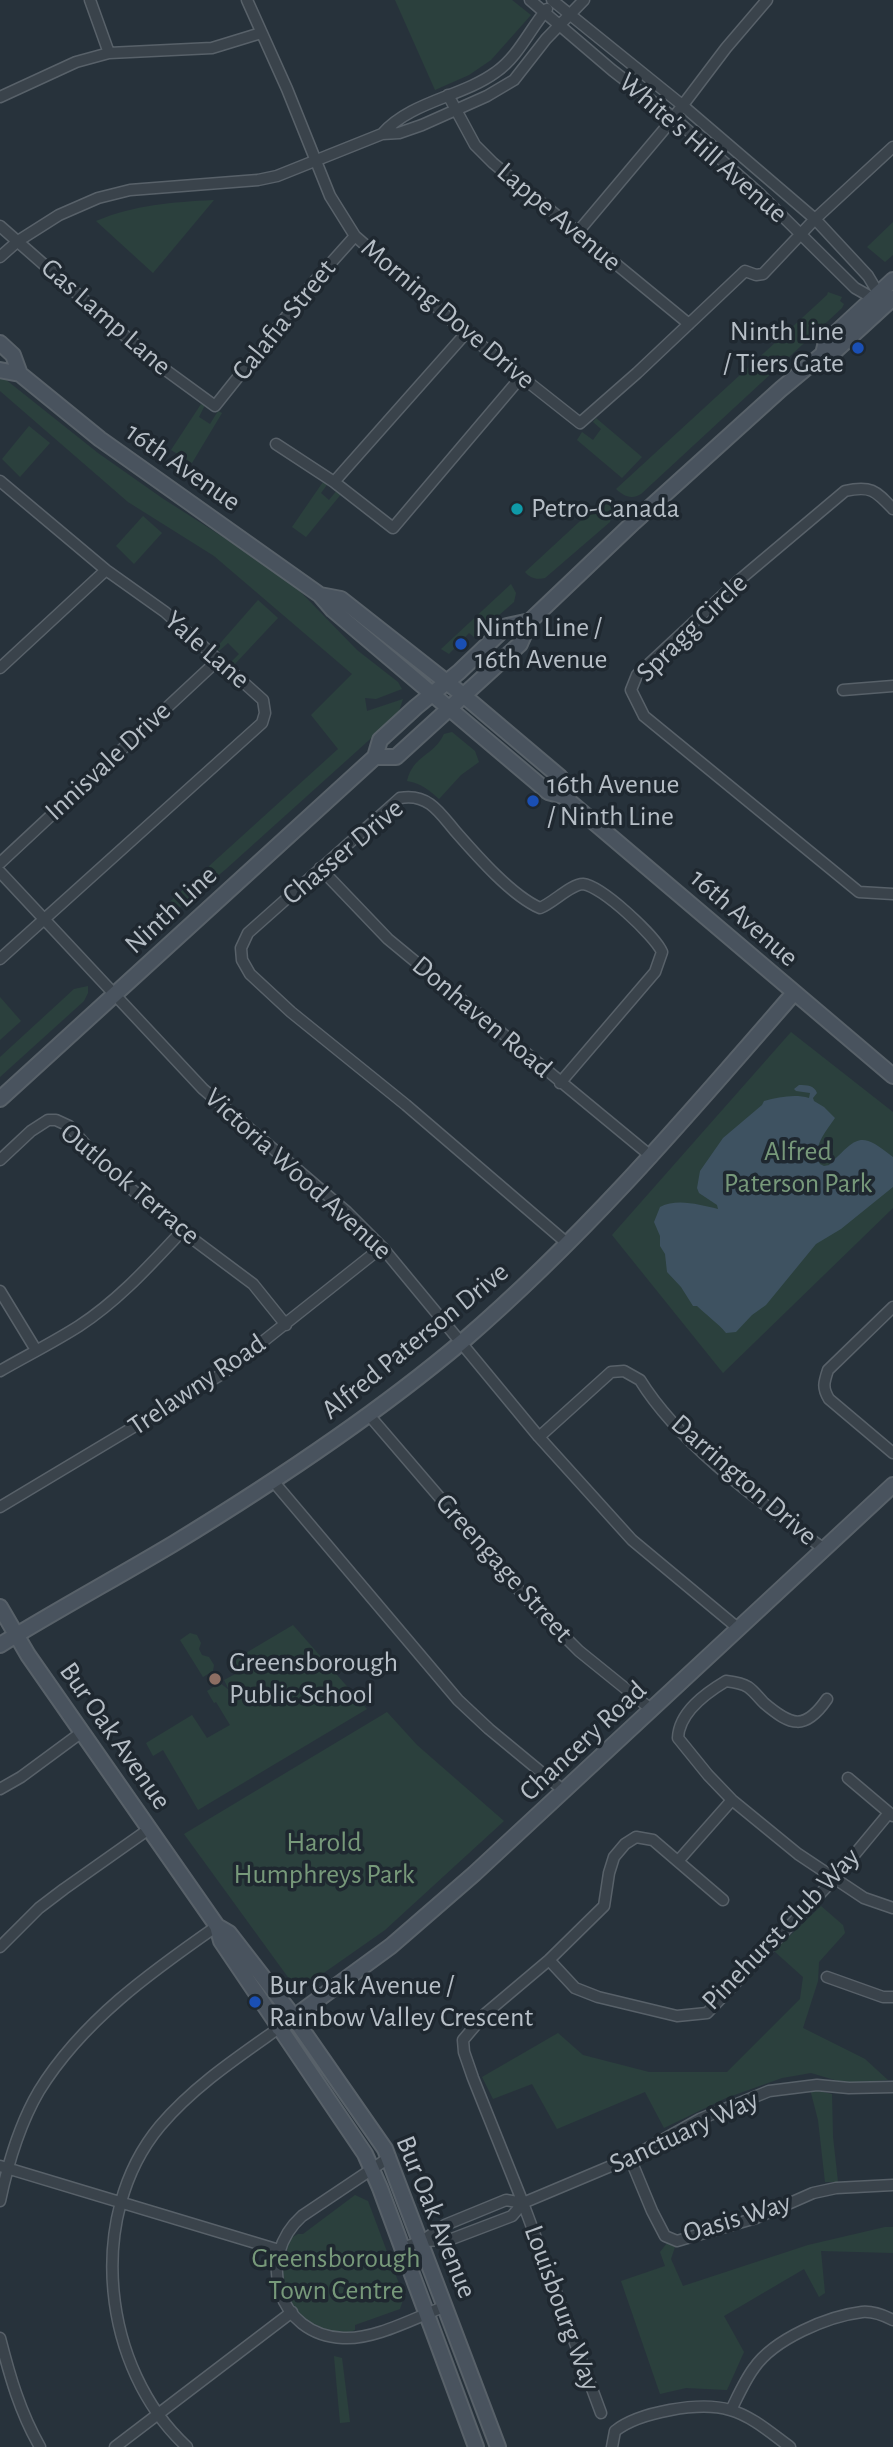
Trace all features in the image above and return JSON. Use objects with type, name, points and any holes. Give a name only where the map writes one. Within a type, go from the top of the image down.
[{"type":"street","points":[[90,0],[109,53]]},
{"type":"street","name":"Morning Dove Drive","points":[[247,0],[330,196],[355,236],[466,333],[580,423],[688,324]]},
{"type":"street","name":"White's Hill Avenue","points":[[530,0],[674,118],[802,233],[855,288],[885,301]]},
{"type":"street","points":[[0,257],[18,241],[59,215],[98,198],[130,190],[258,180],[277,176],[382,134],[399,133],[457,109],[514,80],[584,0]]},
{"type":"street","points":[[577,233],[674,118],[726,48],[767,0]]},
{"type":"street","points":[[382,134],[391,124],[499,71],[513,57],[553,1]]},
{"type":"street","name":"White's Hill Avenue","points":[[553,1],[682,105],[815,219],[868,276],[885,301]]},
{"type":"street","points":[[0,97],[76,62],[109,53],[212,48],[261,33]]},
{"type":"street","name":"Lappe Avenue","points":[[448,96],[475,145],[688,324]]},
{"type":"street","points":[[688,324],[745,271],[756,275],[763,274],[815,219],[893,147]]},
{"type":"street","name":"Gas Lamp Lane","points":[[0,226],[156,363],[215,406]]},
{"type":"street","name":"Calafia Street","points":[[215,406],[313,283],[355,236]]},
{"type":"street","name":"Ninth Line","points":[[375,757],[396,757],[520,644],[530,621],[643,514],[823,354],[835,352],[885,301],[893,280]]},
{"type":"street","points":[[334,482],[466,333]]},
{"type":"street","name":"16th Avenue","points":[[0,343],[13,355],[20,374]]},
{"type":"street","name":"16th Avenue","points":[[0,370],[20,374],[100,439],[320,595],[332,610],[548,792],[563,796],[893,1076]]},
{"type":"street","points":[[276,444],[334,482],[393,528],[521,377]]},
{"type":"street","name":"Yale Lane","points":[[0,481],[106,570],[164,612],[264,700],[265,713],[262,723],[95,871],[44,920]]},
{"type":"street","name":"Spragg Circle","points":[[893,509],[876,491],[860,487],[845,491],[737,582],[637,675],[631,690],[644,716],[859,892],[893,894]]},
{"type":"street","points":[[0,668],[106,570]]},
{"type":"street","name":"16th Avenue","points":[[320,595],[341,600],[463,695],[560,778],[563,796]]},
{"type":"street","name":"Ninth Line","points":[[0,1099],[375,757],[380,740],[432,693],[507,626],[530,621]]},
{"type":"street","name":"Innisvale Drive","points":[[0,863],[218,660]]},
{"type":"street","points":[[843,690],[893,686]]},
{"type":"street","name":"Chasser Drive","points":[[561,1083],[655,972],[662,952],[657,940],[600,890],[583,884],[572,887],[540,908],[528,903],[477,856],[432,805],[412,796],[400,798],[248,933],[243,941],[242,960],[250,974],[568,1244]]},
{"type":"street","name":"Donhaven Road","points":[[320,868],[388,939],[652,1157]]},
{"type":"street","name":"Victoria Wood Avenue","points":[[0,872],[204,1089],[347,1212],[382,1247],[540,1437],[632,1540],[739,1629]]},
{"type":"street","points":[[0,959],[44,920]]},
{"type":"street","name":"Alfred Paterson Drive","points":[[0,1645],[173,1544],[274,1481],[368,1414],[461,1342],[568,1244],[652,1157],[793,993]]},
{"type":"street","name":"Outlook Terrace","points":[[0,1160],[31,1131],[48,1121],[57,1120],[69,1126],[106,1168],[182,1231],[253,1284],[286,1325]]},
{"type":"street","points":[[0,1371],[79,1326],[125,1291],[182,1231]]},
{"type":"street","name":"Trelawny Road","points":[[0,1507],[222,1374],[382,1247]]},
{"type":"street","points":[[0,1291],[36,1350]]},
{"type":"street","points":[[893,1307],[828,1370],[823,1383],[829,1399],[893,1453]]},
{"type":"street","name":"Darrington Drive","points":[[540,1437],[611,1371],[632,1374],[692,1441],[750,1493],[824,1549]]},
{"type":"street","name":"Greengage Street","points":[[368,1414],[526,1598],[579,1651],[652,1710]]},
{"type":"street","points":[[274,1481],[458,1700],[564,1791]]},
{"type":"street","name":"Chancery Road","points":[[279,2028],[391,1946],[564,1791],[893,1485]]},
{"type":"street","name":"Bur Oak Avenue","points":[[0,1607],[16,1635],[217,1926],[221,1941],[365,2154],[403,2248],[476,2447]]},
{"type":"street","points":[[827,1699],[815,1716],[792,1723],[765,1704],[748,1687],[726,1681],[682,1717],[678,1738],[732,1800],[798,1854],[864,1898],[893,1908]]},
{"type":"street","points":[[0,1789],[21,1777],[82,1732]]},
{"type":"street","points":[[848,1778],[891,1814]]},
{"type":"street","points":[[679,1860],[732,1800]]},
{"type":"street","name":"Pinehurst Club Way","points":[[549,1960],[575,1988],[598,1997],[677,2016],[707,2013],[835,1878],[891,1814]]},
{"type":"street","points":[[0,1947],[39,1908],[149,1829]]},
{"type":"street","points":[[549,1960],[604,1906],[614,1857],[625,1844],[636,1837],[653,1840],[723,1900]]},
{"type":"street","points":[[0,2201],[4,2167],[39,2091],[91,2026],[125,1994],[217,1926]]},
{"type":"street","name":"Bur Oak Avenue","points":[[217,1926],[229,1933],[294,2018],[373,2128],[390,2157],[498,2447]]},
{"type":"street","name":"Louisbourg Way","points":[[549,1960],[485,2014],[463,2040],[464,2052],[601,2413]]},
{"type":"street","points":[[827,1977],[883,1997],[893,1997]]},
{"type":"street","points":[[187,2447],[159,2415],[136,2378],[124,2348],[117,2316],[111,2262],[121,2202],[136,2166],[159,2127],[219,2071],[279,2028]]},
{"type":"street","name":"Sanctuary Way","points":[[422,2241],[449,2239],[512,2216],[523,2203],[630,2158],[700,2119],[769,2091],[817,2085],[849,2088],[893,2087]]},
{"type":"street","points":[[390,2157],[302,2216],[289,2231],[279,2250],[276,2267],[278,2284],[292,2312],[301,2323],[326,2336],[346,2339],[368,2335],[446,2306]]},
{"type":"street","name":"Oasis Way","points":[[630,2158],[665,2236],[677,2241],[756,2218],[813,2193],[836,2188],[893,2185]]},
{"type":"street","points":[[4,2167],[279,2250]]},
{"type":"street","name":"Sanctuary Way","points":[[403,2248],[422,2241],[445,2225],[506,2200],[523,2203]]},
{"type":"street","points":[[115,2447],[292,2312]]},
{"type":"street","points":[[731,2410],[754,2368],[767,2354],[789,2338],[828,2320],[864,2312],[880,2314],[893,2320]]},
{"type":"street","points":[[0,2338],[13,2388],[27,2425],[40,2447]]},
{"type":"street","points":[[612,2447],[615,2431],[625,2424],[652,2415],[701,2407],[731,2410],[756,2423],[790,2447]]},
{"type":"green space","points":[[395,0],[512,0],[531,15],[491,60],[469,75],[435,90]]},
{"type":"green space","points":[[214,200],[153,273],[96,221],[139,208]]},
{"type":"green space","points":[[893,222],[893,255],[885,262],[867,247]]},
{"type":"green space","points":[[828,292],[842,297],[842,308],[641,494],[628,496],[616,489],[827,295]]},
{"type":"green space","points":[[0,375],[98,453],[162,498],[287,578],[357,650],[398,682],[402,689],[376,699],[365,698],[367,711],[403,699],[398,714],[226,869],[150,932],[144,928],[134,939],[132,936],[338,749],[311,715],[352,674],[214,556],[128,502],[0,391]]},
{"type":"green space","points":[[203,401],[206,403],[199,417],[210,424],[218,411],[222,413],[192,463],[171,450]]},
{"type":"green space","points":[[596,418],[642,457],[622,478],[577,440],[582,432],[593,440],[601,429],[593,422]]},
{"type":"green space","points":[[29,426],[50,443],[20,477],[2,459]]},
{"type":"green space","points":[[325,479],[329,482],[321,493],[329,500],[338,489],[342,493],[306,537],[292,527]]},
{"type":"green space","points":[[605,498],[613,509],[610,522],[545,578],[536,579],[525,572]]},
{"type":"green space","points":[[143,516],[162,533],[134,564],[116,546]]},
{"type":"green space","points":[[511,584],[516,593],[514,602],[474,637],[469,633],[449,654],[441,649]]},
{"type":"green space","points":[[258,600],[278,618],[234,665],[231,662],[239,654],[228,643],[219,651],[216,648]]},
{"type":"green space","points":[[452,732],[475,751],[479,762],[461,775],[439,799],[421,785],[407,781],[414,766],[435,747],[444,734]]},
{"type":"green space","points":[[88,986],[84,1001],[0,1077],[0,1057],[74,989]]},
{"type":"green space","points":[[0,997],[21,1021],[0,1040]]},
{"type":"green space","name":"Alfred Paterson Park","points":[[791,1032],[893,1112],[893,1208],[723,1373],[612,1235]]},
{"type":"green space","points":[[293,1625],[367,1709],[198,1810],[163,1750],[153,1756],[146,1743],[192,1715],[207,1738],[230,1725],[207,1691],[220,1683],[229,1690],[224,1680],[241,1671],[234,1660]]},
{"type":"green space","points":[[190,1633],[197,1635],[202,1655],[209,1657],[214,1665],[213,1671],[203,1677],[180,1640]]},
{"type":"green space","name":"Harold Humphreys Park","points":[[387,1712],[417,1745],[504,1821],[385,1930],[298,1991],[184,1834]]},
{"type":"green space","points":[[821,1906],[843,1925],[845,1933],[819,1962],[818,1981],[803,2028],[865,2059],[888,2080],[845,2083],[811,2073],[782,2078],[726,2098],[664,2128],[645,2092],[557,2129],[532,2084],[493,2099],[482,2077],[558,2033],[583,2055],[649,2072],[727,2072],[800,1999],[803,1977],[774,1951]]},
{"type":"green space","points":[[810,2089],[832,2094],[838,2182],[825,2182],[818,2120]]},
{"type":"green space","name":"Greensborough Town Centre","points":[[355,2195],[368,2201],[404,2297],[400,2309],[355,2325],[355,2330],[350,2332],[337,2333],[319,2327],[297,2312],[285,2290],[283,2265],[289,2239],[303,2234]]},
{"type":"green space","points":[[893,2227],[893,2253],[821,2251],[825,2293],[819,2297],[804,2269],[724,2316],[744,2352],[727,2390],[686,2388],[660,2394],[621,2281],[665,2266],[660,2252],[667,2243],[675,2247],[671,2259],[683,2286],[808,2245]]},
{"type":"green space","points":[[334,2356],[342,2358],[350,2422],[340,2423]]},
{"type":"water","points":[[799,1085],[814,1088],[817,1093],[814,1101],[835,1118],[819,1145],[820,1164],[829,1165],[853,1143],[865,1140],[893,1157],[893,1187],[841,1229],[816,1244],[766,1305],[736,1332],[726,1333],[697,1306],[693,1306],[667,1272],[665,1254],[660,1246],[660,1236],[654,1222],[660,1207],[667,1204],[689,1203],[718,1209],[717,1205],[699,1193],[697,1188],[700,1171],[723,1138],[764,1101],[787,1096],[809,1098],[810,1093],[794,1089]]},
{"type":"place","name":"Ninth Line / Tiers Gate","points":[[858,348]]},
{"type":"place","name":"Petro-Canada","points":[[517,509]]},
{"type":"place","name":"Ninth Line / 16th Avenue","points":[[461,644]]},
{"type":"place","name":"16th Avenue / Ninth Line","points":[[533,801]]},
{"type":"place","name":"Greensborough Public School","points":[[215,1679]]},
{"type":"place","name":"Bur Oak Avenue / Rainbow Valley Crescent","points":[[255,2002]]}]
